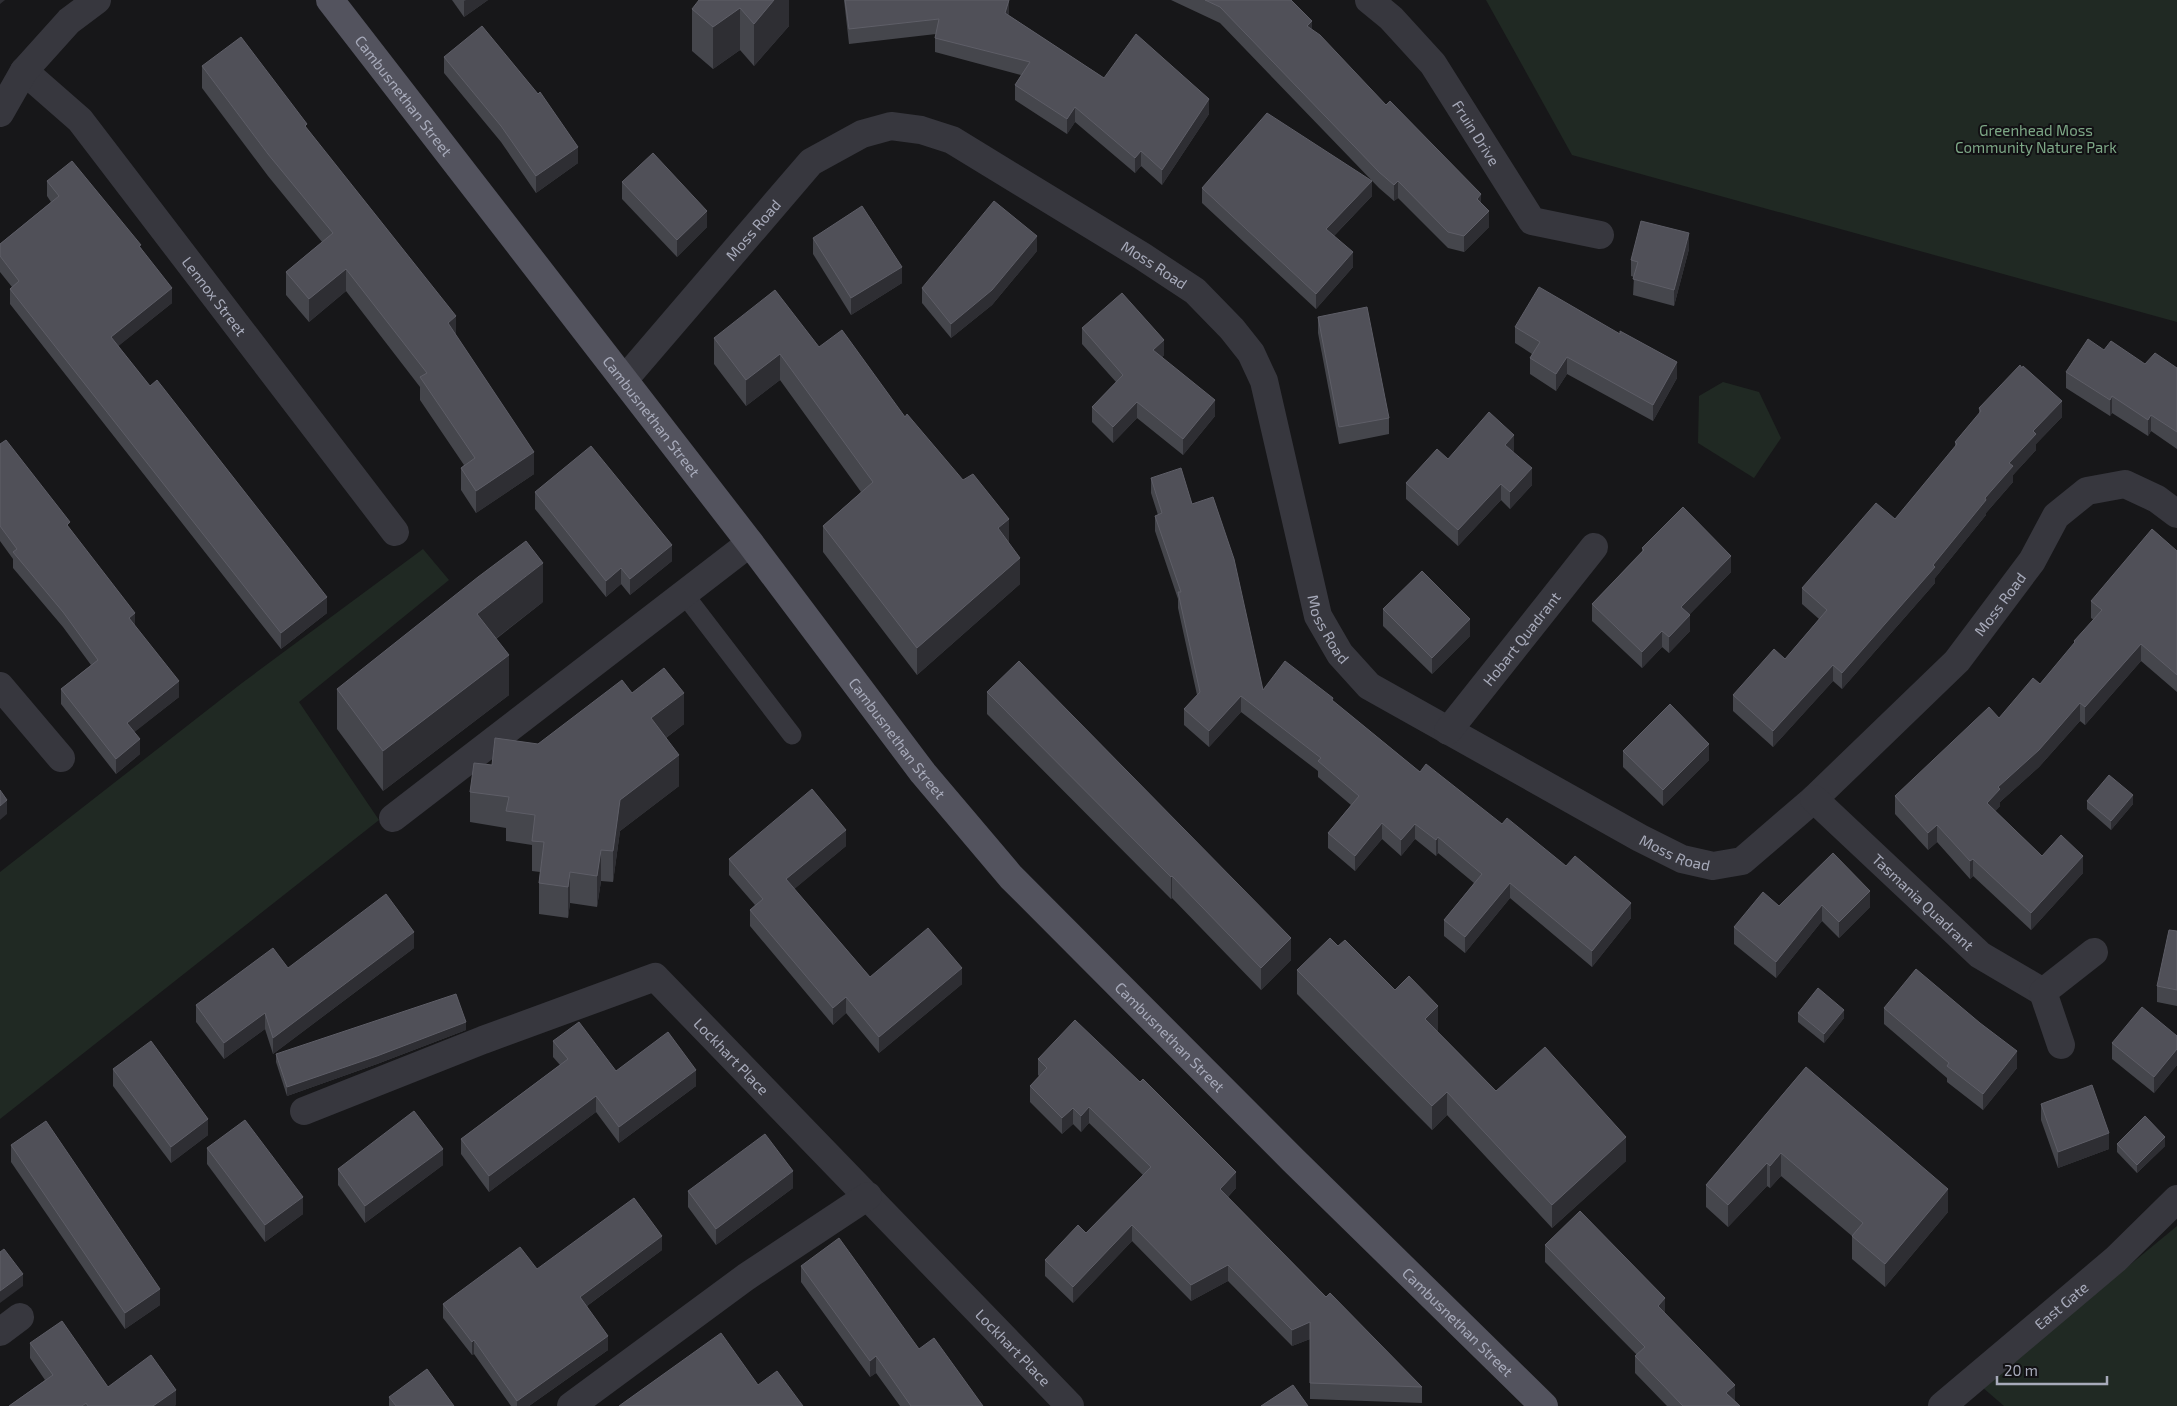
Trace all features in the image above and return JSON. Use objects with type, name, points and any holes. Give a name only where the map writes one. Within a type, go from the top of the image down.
[{"type":"main road","name":"Cambusnethan Street","points":[[333,1],[750,543],[923,773],[1011,877],[1538,1404]]},
{"type":"street","points":[[0,113],[24,71],[69,21],[97,0]]},
{"type":"street","name":"Fruin Drive","points":[[1368,0],[1391,18],[1433,64],[1532,221],[1600,235]]},
{"type":"street","name":"Lennox Street","points":[[24,71],[80,120],[395,532]]},
{"type":"street","name":"Moss Road","points":[[624,380],[810,162],[862,134],[891,126],[921,130],[952,140],[1142,256],[1194,291],[1232,329],[1251,354],[1264,381],[1318,616],[1340,654],[1369,686],[1640,838],[1682,859],[1713,866],[1742,861],[1814,799],[1956,661],[2002,603],[2032,561],[2056,516],[2087,492],[2125,484],[2157,499],[2177,514]]},
{"type":"street","points":[[393,818],[750,543]]},
{"type":"street","name":"Hobart Quadrant","points":[[1448,731],[1594,547]]},
{"type":"street","points":[[0,686],[61,758]]},
{"type":"street","name":"Tasmania Quadrant","points":[[1814,799],[1980,955],[2042,992]]},
{"type":"street","points":[[2061,1045],[2042,992],[2094,952]]},
{"type":"street","name":"Lockhart Place","points":[[304,1111],[483,1040],[655,977],[1070,1406]]},
{"type":"street","points":[[571,1406],[746,1277],[868,1196]]},
{"type":"street","name":"East Gate","points":[[1942,1406],[2116,1259],[2177,1198]]},
{"type":"lane","points":[[684,594],[792,735]]},
{"type":"green space","name":"Greenhead Moss Community Nature Park","points":[[1486,0],[2177,0],[2177,322],[1572,155]]},
{"type":"green space","points":[[1723,382],[1759,392],[1781,438],[1754,478],[1698,443],[1699,396]]},
{"type":"green space","points":[[423,549],[449,580],[299,702],[379,820],[0,1119],[0,872],[242,683]]},
{"type":"green space","points":[[2177,1226],[2177,1406],[2004,1406],[1982,1387]]},
{"type":"building","points":[[699,0],[774,0],[754,24],[740,8],[713,27],[692,9]]},
{"type":"building","points":[[845,0],[1009,0],[1005,13],[1104,78],[1136,34],[1209,99],[1162,170],[1141,151],[1135,158],[1075,107],[1067,119],[1015,85],[1030,62],[935,38],[939,19],[849,29]]},
{"type":"building","points":[[1205,0],[1291,0],[1312,21],[1307,26],[1320,35],[1386,105],[1390,101],[1481,194],[1477,199],[1489,211],[1464,236],[1448,232],[1398,181],[1394,185],[1379,172],[1220,7]]},
{"type":"building","points":[[482,26],[538,94],[540,92],[578,147],[536,176],[501,126],[444,57]]},
{"type":"building","points":[[241,37],[307,124],[305,126],[456,316],[448,323],[534,452],[476,491],[461,468],[475,458],[420,377],[427,373],[346,269],[309,299],[286,272],[333,233],[268,154],[202,66]]},
{"type":"building","points":[[1267,113],[1372,181],[1326,229],[1353,252],[1316,294],[1202,188]]},
{"type":"building","points":[[653,153],[707,211],[677,240],[622,182]]},
{"type":"building","points":[[72,161],[141,245],[139,246],[172,288],[111,337],[150,386],[157,380],[327,597],[281,633],[10,289],[19,281],[0,256],[0,244],[59,196],[47,181]]},
{"type":"building","points":[[994,201],[1037,236],[992,290],[951,324],[922,288]]},
{"type":"building","points":[[862,206],[902,267],[851,298],[813,238]]},
{"type":"building","points":[[1641,221],[1689,233],[1674,290],[1633,279],[1638,262],[1631,260]]},
{"type":"building","points":[[1539,287],[1620,334],[1620,331],[1677,362],[1653,405],[1567,357],[1556,374],[1530,358],[1540,342],[1515,327]]},
{"type":"building","points":[[775,290],[819,347],[842,330],[905,417],[907,414],[963,480],[973,474],[1009,519],[998,528],[1020,558],[917,648],[823,526],[873,482],[780,354],[746,380],[714,338]]},
{"type":"building","points":[[1122,293],[1164,340],[1153,350],[1215,400],[1183,439],[1137,402],[1113,427],[1092,407],[1123,375],[1082,328]]},
{"type":"building","points":[[1367,307],[1389,418],[1339,427],[1318,317]]},
{"type":"building","points":[[2088,339],[2104,350],[2111,341],[2145,364],[2155,353],[2177,368],[2177,432],[2151,415],[2148,420],[2112,396],[2110,400],[2066,372]]},
{"type":"building","points":[[2020,365],[2062,401],[2033,431],[2036,434],[2009,463],[2013,466],[1985,498],[1986,500],[1933,565],[1935,567],[1842,673],[1833,665],[1773,731],[1733,695],[1774,649],[1785,659],[1827,610],[1802,588],[1876,503],[1895,519],[1957,444],[1955,442],[1981,411],[1979,408]]},
{"type":"building","points":[[1489,412],[1514,435],[1505,445],[1532,468],[1510,492],[1501,484],[1458,530],[1406,483],[1437,449],[1448,459]]},
{"type":"building","points":[[6,440],[70,522],[67,525],[135,613],[129,618],[179,681],[127,723],[140,739],[116,759],[61,689],[98,660],[63,612],[13,552],[17,549],[0,526],[0,444]]},
{"type":"building","points":[[591,446],[672,545],[630,579],[621,568],[606,581],[535,492]]},
{"type":"building","points":[[1181,468],[1192,504],[1213,497],[1234,559],[1263,690],[1285,661],[1333,698],[1332,700],[1420,772],[1426,764],[1502,824],[1507,818],[1566,866],[1575,856],[1631,903],[1592,951],[1510,883],[1465,937],[1444,920],[1482,874],[1438,837],[1436,840],[1415,824],[1401,840],[1382,823],[1355,856],[1328,833],[1359,796],[1318,761],[1321,758],[1241,696],[1209,731],[1184,709],[1200,692],[1178,592],[1181,592],[1155,516],[1162,513],[1151,478]]},
{"type":"building","points":[[1683,507],[1731,556],[1681,607],[1690,615],[1669,637],[1662,631],[1642,652],[1592,604],[1644,550],[1642,548]]},
{"type":"building","points":[[2152,529],[2177,551],[2177,675],[2141,644],[2085,707],[2080,703],[2039,750],[1998,787],[2000,789],[1987,803],[2042,856],[2061,835],[2083,856],[2031,913],[1973,859],[1970,861],[1937,825],[1928,833],[1895,796],[1989,707],[1999,718],[2033,678],[2040,684],[2074,641],[2102,610],[2091,601]]},
{"type":"building","points":[[526,541],[543,563],[477,614],[509,655],[383,751],[337,689]]},
{"type":"building","points":[[1422,571],[1470,619],[1432,658],[1383,609]]},
{"type":"building","points":[[1019,661],[1291,938],[1261,968],[1172,876],[987,692]]},
{"type":"building","points":[[664,668],[684,693],[651,718],[679,755],[620,800],[613,851],[601,850],[597,876],[570,872],[568,887],[539,883],[544,842],[532,841],[535,815],[506,811],[509,797],[470,792],[474,763],[492,765],[495,738],[538,744],[622,680],[632,693]]},
{"type":"building","points":[[1670,704],[1709,744],[1663,790],[1623,751]]},
{"type":"building","points":[[2109,775],[2133,795],[2111,821],[2087,801]]},
{"type":"building","points":[[812,789],[846,830],[786,879],[870,977],[928,928],[962,968],[879,1037],[846,997],[833,1008],[750,910],[763,899],[729,859]]},
{"type":"building","points":[[0,790],[7,800],[0,806]]},
{"type":"building","points":[[1833,853],[1870,891],[1839,922],[1822,905],[1776,962],[1734,927],[1763,892],[1779,906]]},
{"type":"building","points":[[386,894],[414,932],[273,1038],[265,1013],[224,1043],[196,1005],[273,948],[288,968]]},
{"type":"building","points":[[2169,930],[2177,931],[2177,990],[2157,986]]},
{"type":"building","points":[[1330,938],[1338,946],[1345,940],[1395,990],[1409,976],[1438,1006],[1425,1019],[1496,1091],[1545,1047],[1626,1137],[1552,1205],[1447,1092],[1432,1106],[1297,970]]},
{"type":"building","points":[[1916,969],[1980,1023],[2017,1051],[1983,1094],[1947,1066],[1949,1063],[1884,1008]]},
{"type":"building","points":[[1818,988],[1844,1010],[1824,1034],[1798,1013]]},
{"type":"building","points":[[456,994],[466,1022],[377,1056],[287,1087],[276,1054]]},
{"type":"building","points":[[2142,1007],[2177,1036],[2177,1049],[2154,1077],[2112,1043]]},
{"type":"building","points":[[1075,1020],[1140,1082],[1143,1079],[1236,1172],[1220,1189],[1326,1297],[1330,1293],[1422,1387],[1310,1383],[1310,1322],[1292,1330],[1228,1265],[1191,1285],[1132,1225],[1073,1287],[1045,1260],[1078,1225],[1086,1233],[1151,1167],[1089,1107],[1081,1116],[1073,1108],[1062,1118],[1030,1086],[1047,1068],[1038,1059]]},
{"type":"building","points":[[579,1022],[616,1071],[668,1032],[696,1070],[619,1127],[596,1096],[489,1176],[461,1139],[568,1059],[553,1041]]},
{"type":"building","points":[[151,1041],[208,1119],[171,1147],[113,1069]]},
{"type":"building","points":[[1806,1067],[1948,1189],[1885,1264],[1852,1236],[1863,1223],[1781,1153],[1770,1166],[1767,1163],[1728,1205],[1706,1185]]},
{"type":"building","points":[[2092,1085],[2109,1133],[2058,1152],[2041,1104]]},
{"type":"building","points":[[414,1111],[443,1149],[365,1206],[338,1169]]},
{"type":"building","points":[[2145,1116],[2165,1137],[2137,1165],[2117,1144]]},
{"type":"building","points":[[245,1120],[303,1197],[265,1225],[207,1148]]},
{"type":"building","points":[[46,1121],[160,1289],[125,1313],[11,1145]]},
{"type":"building","points":[[765,1134],[793,1171],[716,1229],[688,1191]]},
{"type":"building","points":[[634,1198],[662,1236],[580,1297],[608,1336],[517,1401],[474,1340],[472,1342],[443,1304],[520,1247],[537,1269]]},
{"type":"building","points":[[1580,1211],[1665,1298],[1658,1306],[1735,1385],[1726,1393],[1740,1406],[1683,1406],[1635,1356],[1645,1347],[1545,1245]]},
{"type":"building","points":[[839,1238],[919,1349],[934,1338],[983,1406],[911,1406],[876,1356],[870,1361],[801,1266]]},
{"type":"building","points":[[4,1249],[23,1274],[0,1291],[0,1252]]},
{"type":"building","points":[[62,1321],[108,1387],[151,1355],[176,1390],[153,1406],[88,1406],[86,1403],[82,1406],[9,1406],[53,1375],[30,1343]]},
{"type":"building","points":[[721,1333],[758,1385],[777,1371],[803,1406],[619,1406]]},
{"type":"building","points":[[427,1369],[454,1406],[396,1406],[389,1397]]},
{"type":"building","points":[[1293,1385],[1308,1406],[1261,1406]]}]
